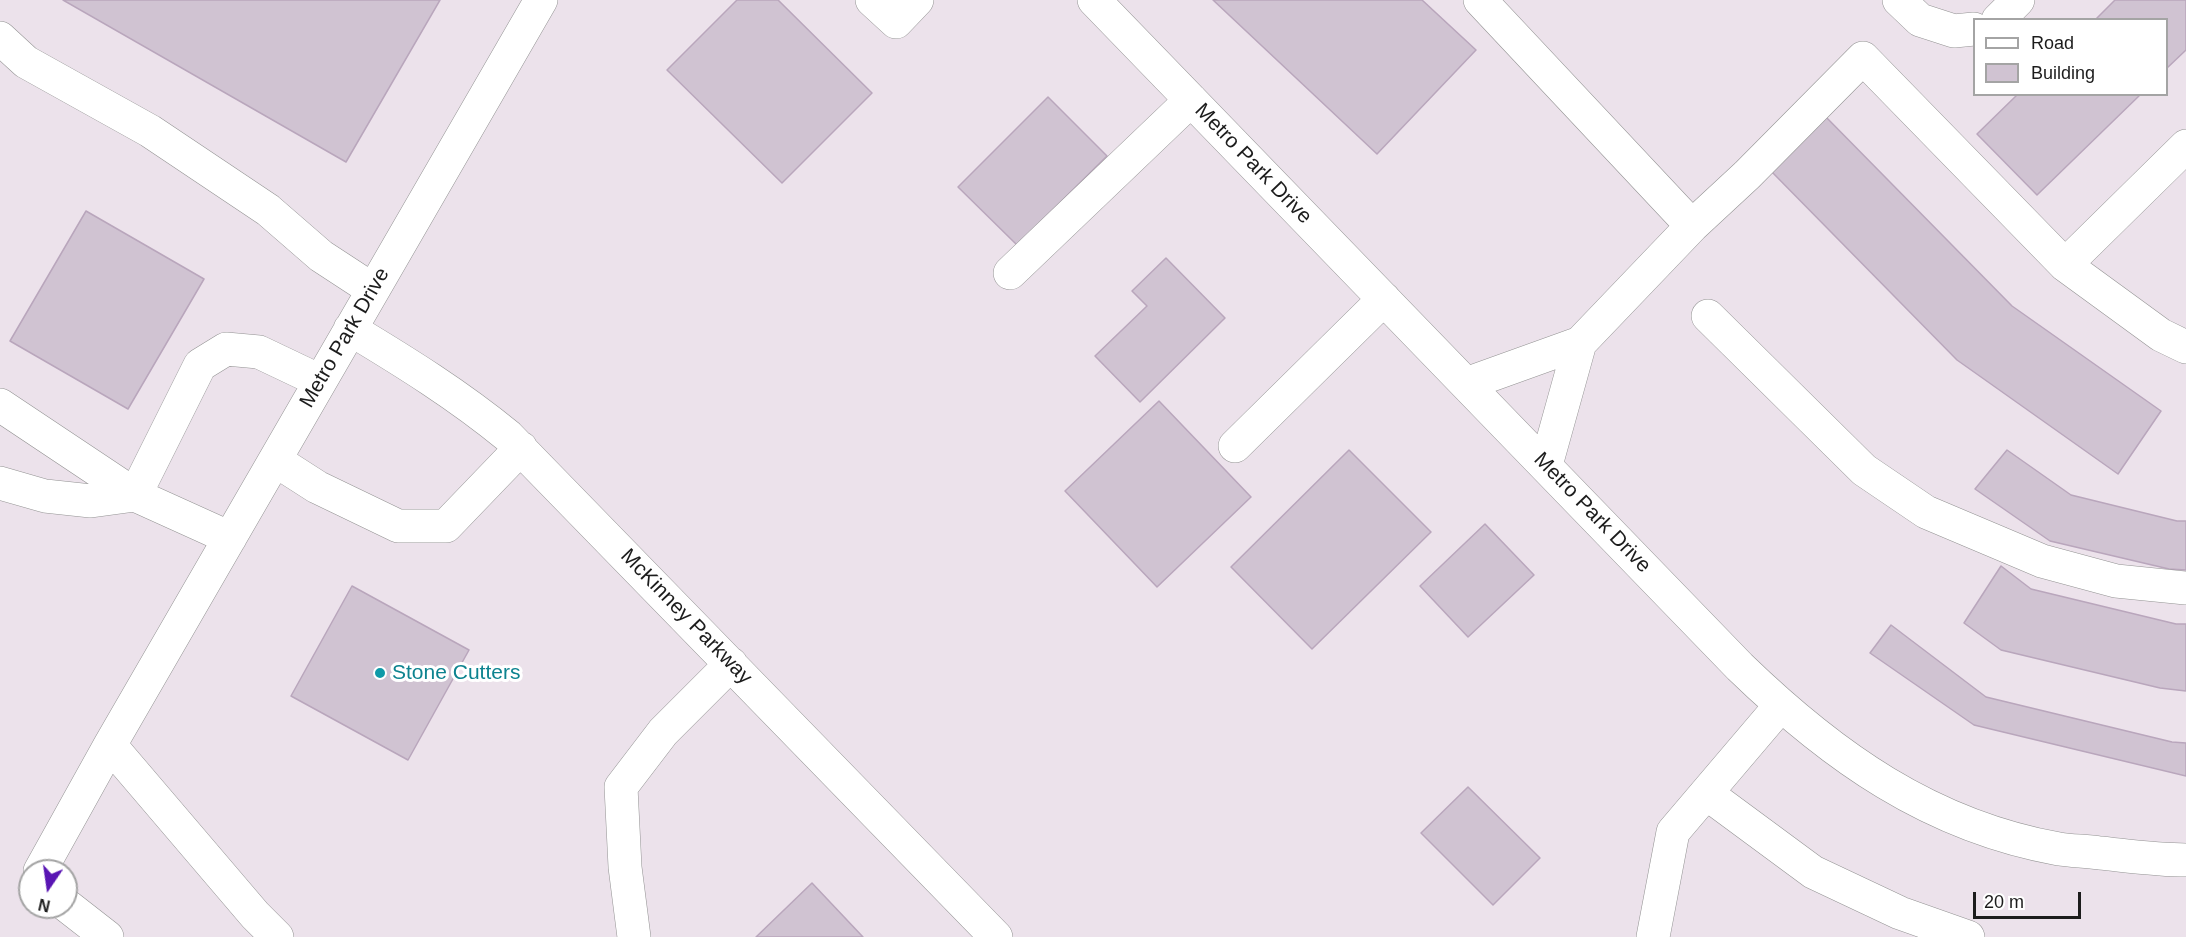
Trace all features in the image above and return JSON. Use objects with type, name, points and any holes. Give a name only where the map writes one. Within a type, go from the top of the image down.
[{"type":"street","name":"Metro Park Drive","points":[[47,859],[110,745],[541,0]]},
{"type":"street","points":[[872,0],[896,22],[917,0]]},
{"type":"street","name":"Metro Park Drive","points":[[1094,0],[1740,667],[1825,741],[1886,784],[1914,800],[1986,830],[2061,849],[2139,858],[2186,860]]},
{"type":"street","points":[[1480,0],[1692,226]]},
{"type":"street","points":[[1899,0],[1920,20],[1954,32],[1973,29]]},
{"type":"street","points":[[2000,18],[2018,0]]},
{"type":"street","points":[[0,38],[26,62],[150,131],[268,210],[321,255],[373,290]]},
{"type":"street","points":[[1466,384],[1580,343],[1692,226],[1747,175],[1863,58],[2065,265],[2161,335],[2186,348]]},
{"type":"street","points":[[1010,273],[1191,100]]},
{"type":"street","points":[[2065,265],[2186,146]]},
{"type":"street","points":[[1235,446],[1384,299]]},
{"type":"street","points":[[1708,316],[1864,470],[1926,512],[2042,561],[2116,581],[2186,588]]},
{"type":"street","name":"McKinney Parkway","points":[[350,329],[465,401],[521,448],[731,664],[987,934]]},
{"type":"street","points":[[1546,465],[1580,343]]},
{"type":"street","points":[[135,495],[200,365],[226,349],[258,352],[320,381]]},
{"type":"street","points":[[0,405],[135,495],[230,538]]},
{"type":"street","points":[[275,460],[318,487],[398,526],[446,526],[521,448]]},
{"type":"street","points":[[0,483],[45,496],[91,501],[135,495]]},
{"type":"street","points":[[634,937],[625,867],[621,787],[663,732],[731,664]]},
{"type":"street","points":[[1653,937],[1673,832],[1781,705]]},
{"type":"street","points":[[110,745],[277,937]]},
{"type":"street","points":[[1706,793],[1813,872],[1900,913],[1968,937]]},
{"type":"street","points":[[78,915],[106,937]]},
{"type":"building","points":[[63,0],[440,0],[346,162]]},
{"type":"building","points":[[737,0],[778,0],[872,93],[782,183],[667,70]]},
{"type":"building","points":[[1213,0],[1422,0],[1476,50],[1377,154]]},
{"type":"building","points":[[2115,0],[2186,0],[2186,50],[2168,67],[2168,18],[2097,18]]},
{"type":"building","points":[[2016,96],[2139,96],[2037,195],[1977,134]]},
{"type":"building","points":[[1048,97],[1107,156],[1017,245],[958,187]]},
{"type":"building","points":[[1824,115],[2012,306],[2161,411],[2118,474],[1957,360],[1769,169]]},
{"type":"building","points":[[86,211],[204,279],[128,409],[10,341]]},
{"type":"building","points":[[1166,258],[1225,318],[1140,402],[1095,356],[1147,306],[1132,291]]},
{"type":"building","points":[[1159,401],[1251,497],[1157,587],[1065,491]]},
{"type":"building","points":[[1349,450],[1431,532],[1312,649],[1231,567]]},
{"type":"building","points":[[2007,450],[2071,495],[2177,521],[2186,521],[2186,570],[2169,569],[2050,541],[1975,489]]},
{"type":"building","points":[[1485,524],[1534,575],[1468,637],[1420,586]]},
{"type":"building","points":[[2001,566],[2031,589],[2176,624],[2186,624],[2186,691],[2160,688],[2001,650],[1964,623]]},
{"type":"building","name":"Stone Cutters","points":[[352,586],[469,650],[408,760],[291,696]]},
{"type":"building","points":[[1891,625],[1986,697],[2172,742],[2186,743],[2186,776],[1974,725],[1870,653]]},
{"type":"building","points":[[1468,787],[1540,858],[1493,905],[1421,833]]},
{"type":"building","points":[[812,883],[863,937],[756,937]]},
{"type":"place","name":"Stone Cutters","points":[[380,673]]}]
